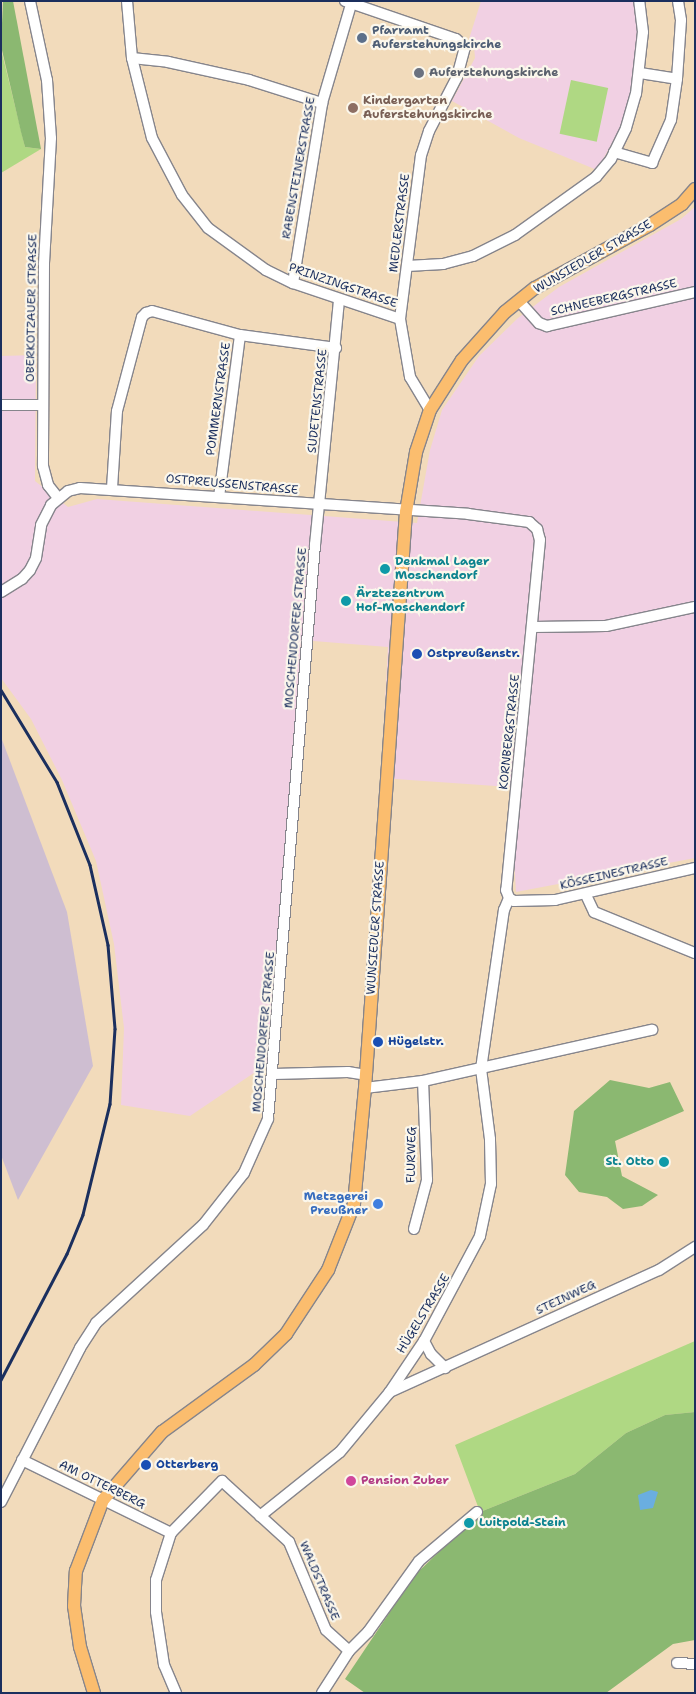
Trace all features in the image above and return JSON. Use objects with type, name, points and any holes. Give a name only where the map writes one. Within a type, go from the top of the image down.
[{"type":"main road","name":"WUNSIEDLER STRASSE","points":[[94,1693],[80,1647],[74,1606],[76,1571],[103,1500],[162,1432],[254,1365],[286,1334],[328,1270],[354,1204],[366,1082],[406,512],[416,452],[430,410],[482,334],[519,301],[535,288],[650,225],[682,204],[695,189]]},
{"type":"street","name":"OBERKOTZAUER STRASSE","points":[[30,1],[47,80],[51,138],[44,264],[44,476],[58,498]]},
{"type":"street","name":"PRINZINGSTRASSE","points":[[127,1],[132,58],[152,138],[182,195],[208,228],[266,270],[293,283],[400,319]]},
{"type":"street","points":[[407,266],[443,264],[474,256],[515,235],[596,177],[614,152],[626,128],[640,72],[643,32],[639,1]]},
{"type":"street","points":[[614,152],[652,163],[671,120],[681,20],[678,1]]},
{"type":"street","name":"MEDLERSTRASSE","points":[[350,2],[463,43],[464,58],[429,131],[421,155],[400,319],[410,377],[430,410]]},
{"type":"street","name":"RABENSTEINERSTRASSE","points":[[293,283],[322,103],[350,2]]},
{"type":"street","points":[[132,58],[168,62],[249,80],[322,103]]},
{"type":"street","points":[[640,72],[676,79]]},
{"type":"street","name":"SCHNEEBERGSTRASSE","points":[[519,301],[539,323],[547,326],[695,292]]},
{"type":"street","name":"SUDETENSTRASSE","points":[[320,505],[339,300]]},
{"type":"street","points":[[112,488],[117,411],[142,317],[152,311],[240,335],[336,348]]},
{"type":"street","name":"POMMERNSTRASSE","points":[[219,496],[240,335]]},
{"type":"street","points":[[1,405],[43,405]]},
{"type":"street","name":"OSTPREUSSENSTRASSE","points":[[58,498],[80,488],[112,488],[406,512]]},
{"type":"street","points":[[1,592],[22,579],[30,570],[46,513],[58,498]]},
{"type":"street","name":"MOSCHENDORFER STRASSE","points":[[1,1502],[80,1348],[96,1323],[203,1225],[244,1173],[268,1119],[274,1074],[320,505]]},
{"type":"street","name":"KORNBERGSTRASSE","points":[[406,512],[516,519],[529,522],[537,529],[540,540],[534,627],[506,890],[509,898],[504,910],[481,1069]]},
{"type":"street","points":[[534,627],[606,626],[695,607]]},
{"type":"street","name":"KÖSSEINESTRASSE","points":[[509,898],[514,901],[555,900],[586,895],[695,868]]},
{"type":"street","points":[[586,895],[594,912],[695,953]]},
{"type":"street","points":[[274,1074],[348,1072],[366,1082],[423,1081],[652,1030]]},
{"type":"street","name":"HÜGELSTRASSE","points":[[260,1516],[340,1452],[389,1392],[424,1341],[470,1260],[480,1236],[491,1184],[490,1139],[481,1069]]},
{"type":"street","name":"FLURWEG","points":[[414,1229],[427,1180],[423,1081]]},
{"type":"street","name":"STEINWEG","points":[[389,1392],[446,1368],[659,1270],[695,1246]]},
{"type":"street","points":[[424,1341],[431,1354],[446,1368]]},
{"type":"street","name":"AM OTTERBERG","points":[[22,1460],[171,1533]]},
{"type":"street","name":"WALDSTRASSE","points":[[171,1533],[222,1481],[289,1542],[326,1630],[349,1651]]},
{"type":"street","points":[[322,1693],[349,1651],[368,1632],[419,1560],[477,1512]]},
{"type":"street","points":[[171,1533],[156,1580],[156,1612],[164,1665],[176,1693]]},
{"type":"street","points":[[677,1663],[695,1664]]},
{"type":"shaded area","points":[[481,1],[634,1],[638,32],[630,95],[621,127],[597,170],[519,138],[452,101],[475,58],[474,46],[469,39]]},
{"type":"shaded area","points":[[695,207],[695,858],[516,892],[510,787],[381,778],[388,647],[301,640],[273,1060],[190,1116],[121,1105],[124,1028],[114,944],[96,861],[62,780],[31,719],[1,678],[1,356],[36,355],[35,481],[68,507],[97,499],[417,523],[430,450],[442,410],[479,356],[518,318],[559,287],[681,219]]},
{"type":"shaded area","points":[[1,737],[67,912],[93,1066],[18,1200],[1,1155]]},
{"type":"green space","points":[[3,1],[13,1],[41,149],[25,147],[21,132],[1,46]]},
{"type":"green space","points":[[1,49],[25,147],[41,149],[1,173]]},
{"type":"green space","points":[[571,80],[608,88],[597,142],[560,134]]},
{"type":"green space","points":[[610,1080],[649,1088],[670,1082],[684,1111],[615,1141],[622,1176],[658,1195],[642,1206],[623,1209],[607,1197],[579,1192],[565,1175],[574,1111]]},
{"type":"green space","points":[[695,1341],[695,1412],[665,1415],[626,1433],[575,1474],[480,1512],[455,1445]]},
{"type":"green space","points":[[695,1412],[695,1640],[673,1644],[606,1693],[365,1693],[345,1679],[414,1576],[480,1512],[575,1474],[626,1433],[665,1415]]},
{"type":"water","points":[[651,1490],[658,1492],[653,1508],[640,1510],[638,1495]]},
{"type":"railway","points":[[1,690],[57,782],[90,865],[108,945],[115,1029],[110,1104],[83,1215],[67,1254],[1,1380]]},
{"type":"place","name":"Pfarramt Auferstehungskirche","points":[[362,38]]},
{"type":"place","name":"Auferstehungskirche","points":[[419,73]]},
{"type":"place","name":"Kindergarten Auferstehungskirche","points":[[353,108]]},
{"type":"place","name":"Denkmal Lager Moschendorf","points":[[385,569]]},
{"type":"place","name":"Ärztezentrum Hof-Moschendorf","points":[[346,601]]},
{"type":"place","name":"Ostpreußenstr.","points":[[417,654]]},
{"type":"place","name":"Hügelstr.","points":[[378,1042]]},
{"type":"place","name":"St. Otto","points":[[664,1162]]},
{"type":"place","name":"Metzgerei Preußner","points":[[378,1204]]},
{"type":"place","name":"Otterberg","points":[[146,1465]]},
{"type":"place","name":"Pension Zuber","points":[[351,1481]]},
{"type":"place","name":"Luitpold-Stein","points":[[469,1523]]}]
